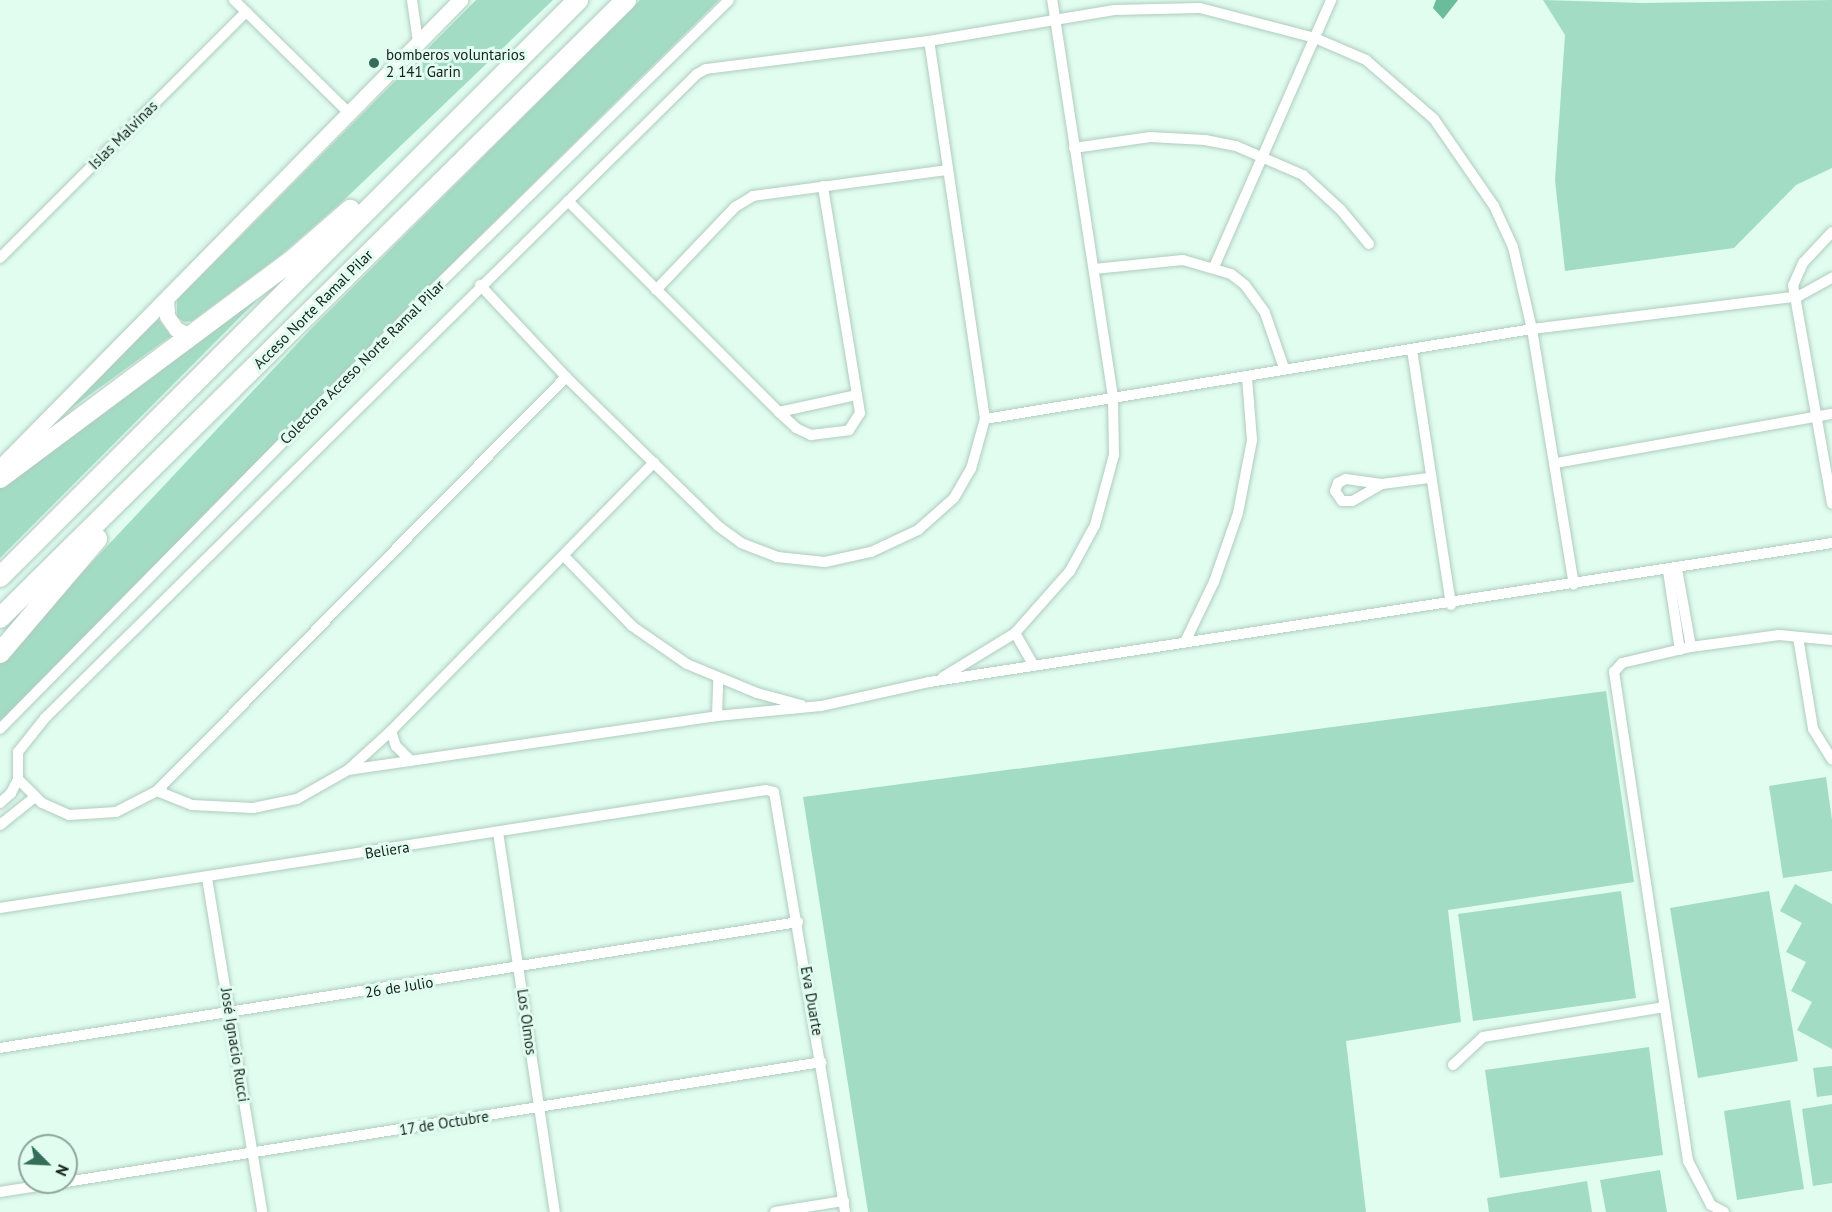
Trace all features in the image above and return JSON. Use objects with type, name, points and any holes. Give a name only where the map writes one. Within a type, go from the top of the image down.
[{"type":"highway","points":[[0,478],[334,225],[578,0]]},
{"type":"highway","name":"Acceso Norte Ramal Pilar","points":[[0,577],[578,0]]},
{"type":"highway","name":"Acceso Norte Ramal Pilar","points":[[0,618],[626,0]]},
{"type":"highway","points":[[0,652],[182,439]]},
{"type":"street","points":[[234,0],[348,112]]},
{"type":"street","points":[[412,0],[418,42]]},
{"type":"street","points":[[0,467],[460,0]]},
{"type":"street","name":"Colectora Acceso Norte Ramal Pilar","points":[[0,729],[433,290],[729,0]]},
{"type":"street","points":[[929,682],[970,663],[1015,633],[1070,572],[1095,525],[1114,455],[1113,398],[1052,0]]},
{"type":"street","points":[[1214,267],[1331,0]]},
{"type":"street","points":[[0,803],[11,793],[18,779],[18,752],[38,726],[480,285],[706,69],[929,41],[1139,8],[1200,8],[1316,38],[1366,60],[1411,96],[1439,126],[1504,226],[1513,246],[1533,329],[1574,585]]},
{"type":"street","name":"Islas Malvinas","points":[[0,258],[246,12]]},
{"type":"street","points":[[480,285],[566,377],[718,526],[741,543],[777,557],[825,562],[892,544],[936,517],[954,498],[971,469],[985,418],[929,41]]},
{"type":"street","points":[[1074,148],[1173,137],[1205,140],[1263,155],[1290,167],[1316,185],[1370,244]]},
{"type":"street","points":[[656,290],[743,201],[769,193],[947,170]]},
{"type":"street","points":[[568,201],[779,412],[803,433],[842,432],[858,422],[857,395],[823,186]]},
{"type":"street","points":[[1832,232],[1803,262],[1793,285],[1793,297],[1799,312],[1832,504]]},
{"type":"street","points":[[1094,269],[1183,260],[1214,267],[1231,274],[1256,298],[1280,348],[1284,368]]},
{"type":"street","points":[[985,418],[1247,378],[1284,368],[1412,350],[1533,329],[1793,297],[1810,293],[1832,278]]},
{"type":"street","points":[[166,300],[166,316],[176,329],[190,336]]},
{"type":"street","points":[[1412,350],[1429,478],[1451,605]]},
{"type":"street","points":[[18,779],[35,798],[57,812],[86,816],[116,812],[157,791],[566,377]]},
{"type":"street","points":[[1185,642],[1214,582],[1238,513],[1252,440],[1247,378]]},
{"type":"street","points":[[779,412],[857,395]]},
{"type":"street","points":[[1556,463],[1832,414]]},
{"type":"street","points":[[157,791],[192,805],[253,808],[297,799],[348,770],[391,731],[654,462]]},
{"type":"street","points":[[1382,484],[1429,478]]},
{"type":"street","points":[[348,770],[717,716],[807,707],[929,682],[1185,642],[1451,605],[1832,543]]},
{"type":"street","points":[[564,556],[653,642],[687,664],[718,678],[807,707]]},
{"type":"street","points":[[1672,570],[1685,648]]},
{"type":"street","points":[[1015,633],[1034,666]]},
{"type":"street","points":[[1724,1212],[1711,1205],[1688,1161],[1614,672],[1622,663],[1685,648],[1779,635],[1832,640]]},
{"type":"street","points":[[1798,637],[1813,729],[1832,760]]},
{"type":"street","points":[[717,716],[718,678]]},
{"type":"street","points":[[391,731],[396,746],[411,761]]},
{"type":"street","name":"Beliera","points":[[0,908],[207,878],[766,790],[774,792]]},
{"type":"street","name":"Eva Duarte","points":[[774,792],[845,1207]]},
{"type":"street","points":[[0,825],[35,798]]},
{"type":"street","name":"Los Olmos","points":[[498,832],[555,1212]]},
{"type":"street","name":"José Ignacio Rucci","points":[[207,878],[262,1212]]},
{"type":"street","name":"26 de Julio","points":[[0,1048],[519,968],[798,922]]},
{"type":"street","points":[[1453,1065],[1483,1037],[1665,1007]]},
{"type":"street","name":"17 de Octubre","points":[[78,1180],[822,1062]]},
{"type":"street","name":"17 de Octubre","points":[[0,1192],[18,1189]]},
{"type":"street","points":[[775,1212],[845,1207]]},
{"type":"shaded area","points":[[476,0],[553,0],[344,200],[282,254],[192,321],[184,322],[177,317],[177,300]]},
{"type":"shaded area","points":[[640,0],[719,0],[409,306],[0,724],[0,661],[3,657],[310,330]]},
{"type":"shaded area","points":[[1436,0],[1458,0],[1443,19],[1433,8]]},
{"type":"shaded area","points":[[1543,0],[1643,3],[1832,0],[1832,168],[1796,185],[1734,248],[1565,271],[1555,180],[1565,35]]},
{"type":"shaded area","points":[[258,296],[255,302],[0,558],[0,485]]},
{"type":"shaded area","points":[[158,319],[171,336],[59,417]]},
{"type":"shaded area","points":[[1606,691],[1634,882],[1448,910],[1461,1022],[1346,1041],[1366,1212],[868,1212],[803,797]]},
{"type":"shaded area","points":[[1826,777],[1832,820],[1832,871],[1783,878],[1769,786]]},
{"type":"shaded area","points":[[1795,884],[1832,904],[1832,1049],[1797,1030],[1812,1002],[1791,991],[1806,962],[1786,952],[1802,923],[1780,911]]},
{"type":"shaded area","points":[[1621,891],[1636,998],[1473,1021],[1458,914]]},
{"type":"shaded area","points":[[1769,891],[1798,1061],[1698,1078],[1670,908]]},
{"type":"shaded area","points":[[1649,1047],[1663,1155],[1500,1178],[1485,1070]]},
{"type":"shaded area","points":[[1832,1066],[1832,1095],[1817,1097],[1813,1068]]},
{"type":"shaded area","points":[[1790,1100],[1804,1189],[1737,1200],[1724,1111]]},
{"type":"shaded area","points":[[1832,1104],[1832,1183],[1813,1186],[1802,1109]]},
{"type":"shaded area","points":[[1660,1170],[1667,1212],[1606,1212],[1600,1180]]},
{"type":"shaded area","points":[[1587,1181],[1592,1212],[1489,1212],[1487,1198]]},
{"type":"place","name":"bomberos voluntarios 2 141 Garin","points":[[374,63]]}]
